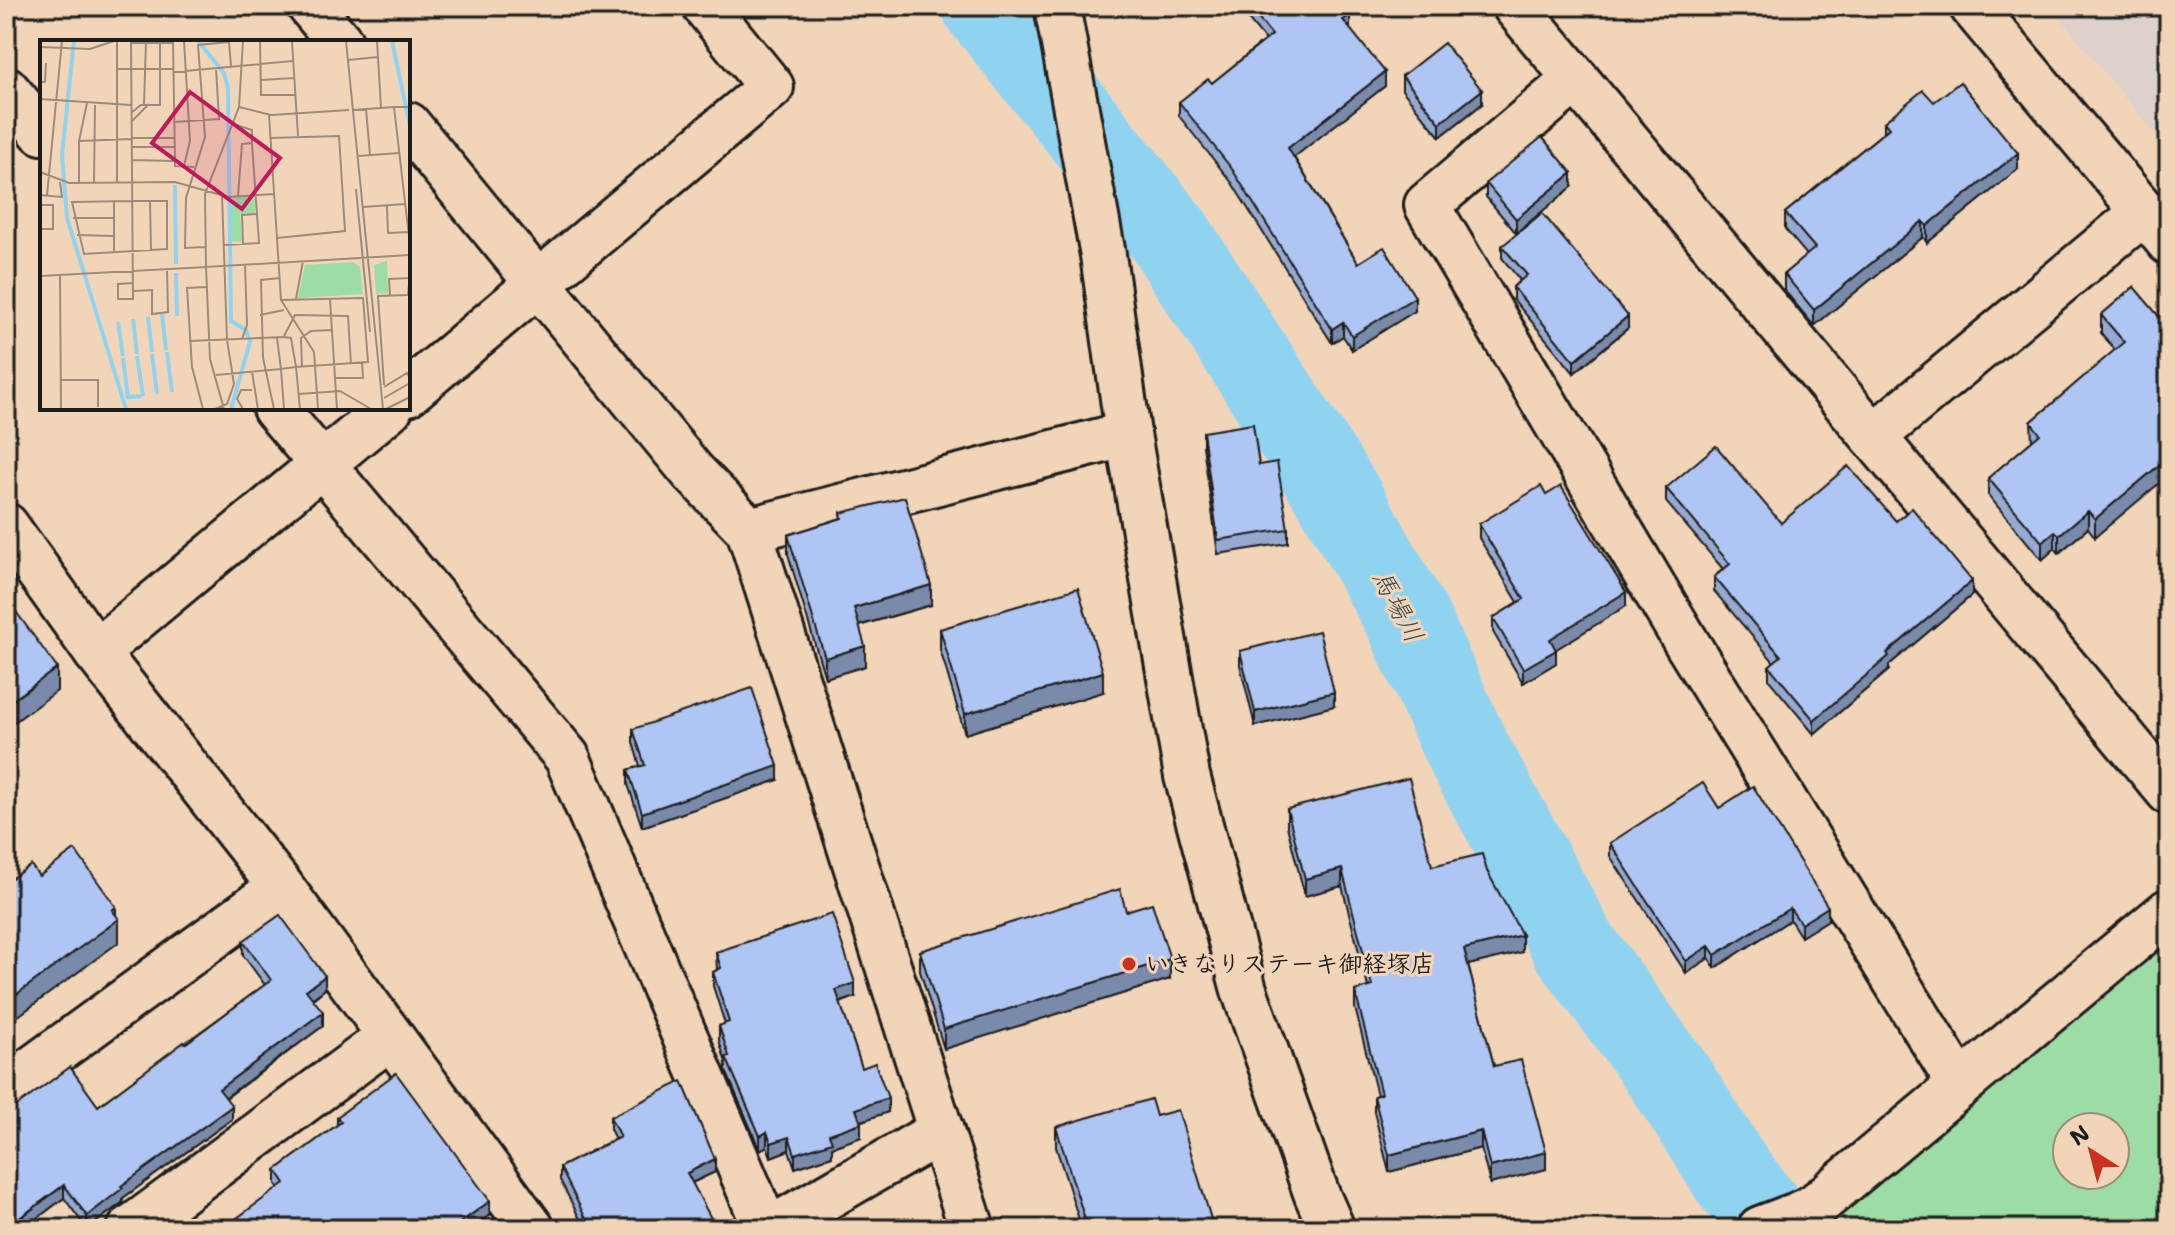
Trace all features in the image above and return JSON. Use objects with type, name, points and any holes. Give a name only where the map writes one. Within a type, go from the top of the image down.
[{"type":"street","points":[[310,6],[338,40]]},
{"type":"street","points":[[410,391],[771,87],[705,6]]},
{"type":"street","points":[[1057,6],[1103,255],[1128,434],[1187,776],[1244,990],[1332,1229]]},
{"type":"street","points":[[1515,6],[2169,792]]},
{"type":"street","points":[[1874,436],[2157,227],[1972,6]]},
{"type":"street","points":[[1576,79],[1427,205],[1688,645],[1960,1085]]},
{"type":"street","points":[[6,89],[40,130]]},
{"type":"street","points":[[410,127],[692,471],[749,530],[972,1229]]},
{"type":"street","points":[[277,410],[567,757],[769,1229],[941,1131]]},
{"type":"street","points":[[96,652],[388,410]]},
{"type":"street","points":[[749,530],[1128,434]]},
{"type":"street","points":[[6,526],[96,652],[281,887],[532,1229]]},
{"type":"street","points":[[6,1088],[281,887]]},
{"type":"street","points":[[1778,1222],[1815,1206],[2169,911]]},
{"type":"street","points":[[130,1229],[390,1037]]},
{"type":"shaded area","points":[[2050,6],[2169,6],[2169,151]]},
{"type":"green space","points":[[2169,936],[2169,1229],[1851,1229],[1839,1214]]},
{"type":"building","points":[[1248,6],[1343,6],[1350,15],[1343,20],[1385,72],[1288,148],[1358,263],[1384,247],[1415,297],[1352,336],[1343,322],[1332,329],[1232,169],[1179,102],[1208,79],[1212,83],[1272,35]]},
{"type":"building","points":[[1444,43],[1482,90],[1440,123],[1402,76]]},
{"type":"building","points":[[1960,82],[2018,153],[1927,226],[1923,221],[1814,310],[1784,274],[1815,248],[1785,213],[1889,128],[1884,122],[1923,90],[1934,102]]},
{"type":"building","points":[[1542,137],[1572,173],[1516,219],[1486,183]]},
{"type":"building","points":[[1542,213],[1628,316],[1574,361],[1513,287],[1527,275],[1502,246]]},
{"type":"building","points":[[2134,287],[2169,328],[2169,457],[2095,519],[2088,511],[2059,535],[2055,531],[2042,542],[1988,478],[2040,434],[2031,422],[2124,342],[2101,315]]},
{"type":"building","points":[[1253,424],[1259,465],[1277,462],[1288,529],[1218,540],[1203,432]]},
{"type":"building","points":[[1716,446],[1781,523],[1848,466],[1896,521],[1912,508],[1972,581],[1814,720],[1769,666],[1781,656],[1714,577],[1730,564],[1666,488]]},
{"type":"building","points":[[1541,486],[1546,495],[1561,486],[1626,592],[1550,639],[1556,650],[1523,669],[1493,618],[1524,599],[1479,524]]},
{"type":"building","points":[[905,497],[931,585],[854,608],[865,646],[825,658],[788,535],[842,518],[841,513]]},
{"type":"building","points":[[1078,588],[1103,672],[965,714],[940,629]]},
{"type":"building","points":[[6,598],[57,668],[6,705]]},
{"type":"building","points":[[1319,631],[1334,692],[1255,712],[1240,651]]},
{"type":"building","points":[[752,688],[778,766],[642,813],[628,770],[645,765],[633,729]]},
{"type":"building","points":[[2169,695],[2169,708],[2162,701]]},
{"type":"building","points":[[1409,778],[1432,866],[1482,854],[1487,871],[1522,935],[1464,949],[1494,1066],[1521,1060],[1546,1152],[1490,1167],[1481,1131],[1389,1155],[1374,1096],[1381,1094],[1355,991],[1372,986],[1342,869],[1305,879],[1287,809]]},
{"type":"building","points":[[1703,783],[1719,808],[1753,786],[1828,907],[1801,924],[1790,908],[1715,955],[1709,946],[1686,961],[1610,843]]},
{"type":"building","points":[[75,850],[116,907],[112,910],[119,919],[6,1002],[6,882],[31,865],[39,876]]},
{"type":"building","points":[[1120,889],[1126,911],[1152,903],[1170,959],[944,1029],[920,951]]},
{"type":"building","points":[[832,914],[855,983],[836,990],[862,1068],[875,1063],[888,1098],[856,1109],[861,1123],[829,1134],[832,1142],[795,1154],[789,1137],[771,1143],[767,1132],[760,1136],[726,1057],[729,1056],[719,1026],[729,1022],[713,972],[721,968],[716,952]]},
{"type":"building","points":[[280,915],[325,976],[306,990],[323,1012],[219,1089],[232,1106],[121,1186],[123,1188],[87,1216],[64,1185],[6,1228],[6,1114],[70,1067],[98,1106],[186,1043],[271,980],[243,941]]},
{"type":"building","points":[[396,1073],[490,1201],[457,1225],[460,1229],[222,1229],[285,1183],[276,1170],[341,1122],[337,1117]]},
{"type":"building","points":[[682,1081],[715,1159],[687,1173],[714,1224],[704,1229],[591,1229],[560,1167],[620,1137],[610,1117]]},
{"type":"building","points":[[1151,1099],[1156,1116],[1178,1110],[1214,1229],[1088,1229],[1056,1127]]},
{"type":"waterway","name":"馬場川","points":[[985,6],[1168,234],[1338,495],[1408,620],[1466,748],[1573,944],[1669,1076],[1734,1178],[1775,1229]]},
{"type":"place","name":"いきなりステーキ御経塚店","points":[[1129,964]]}]
